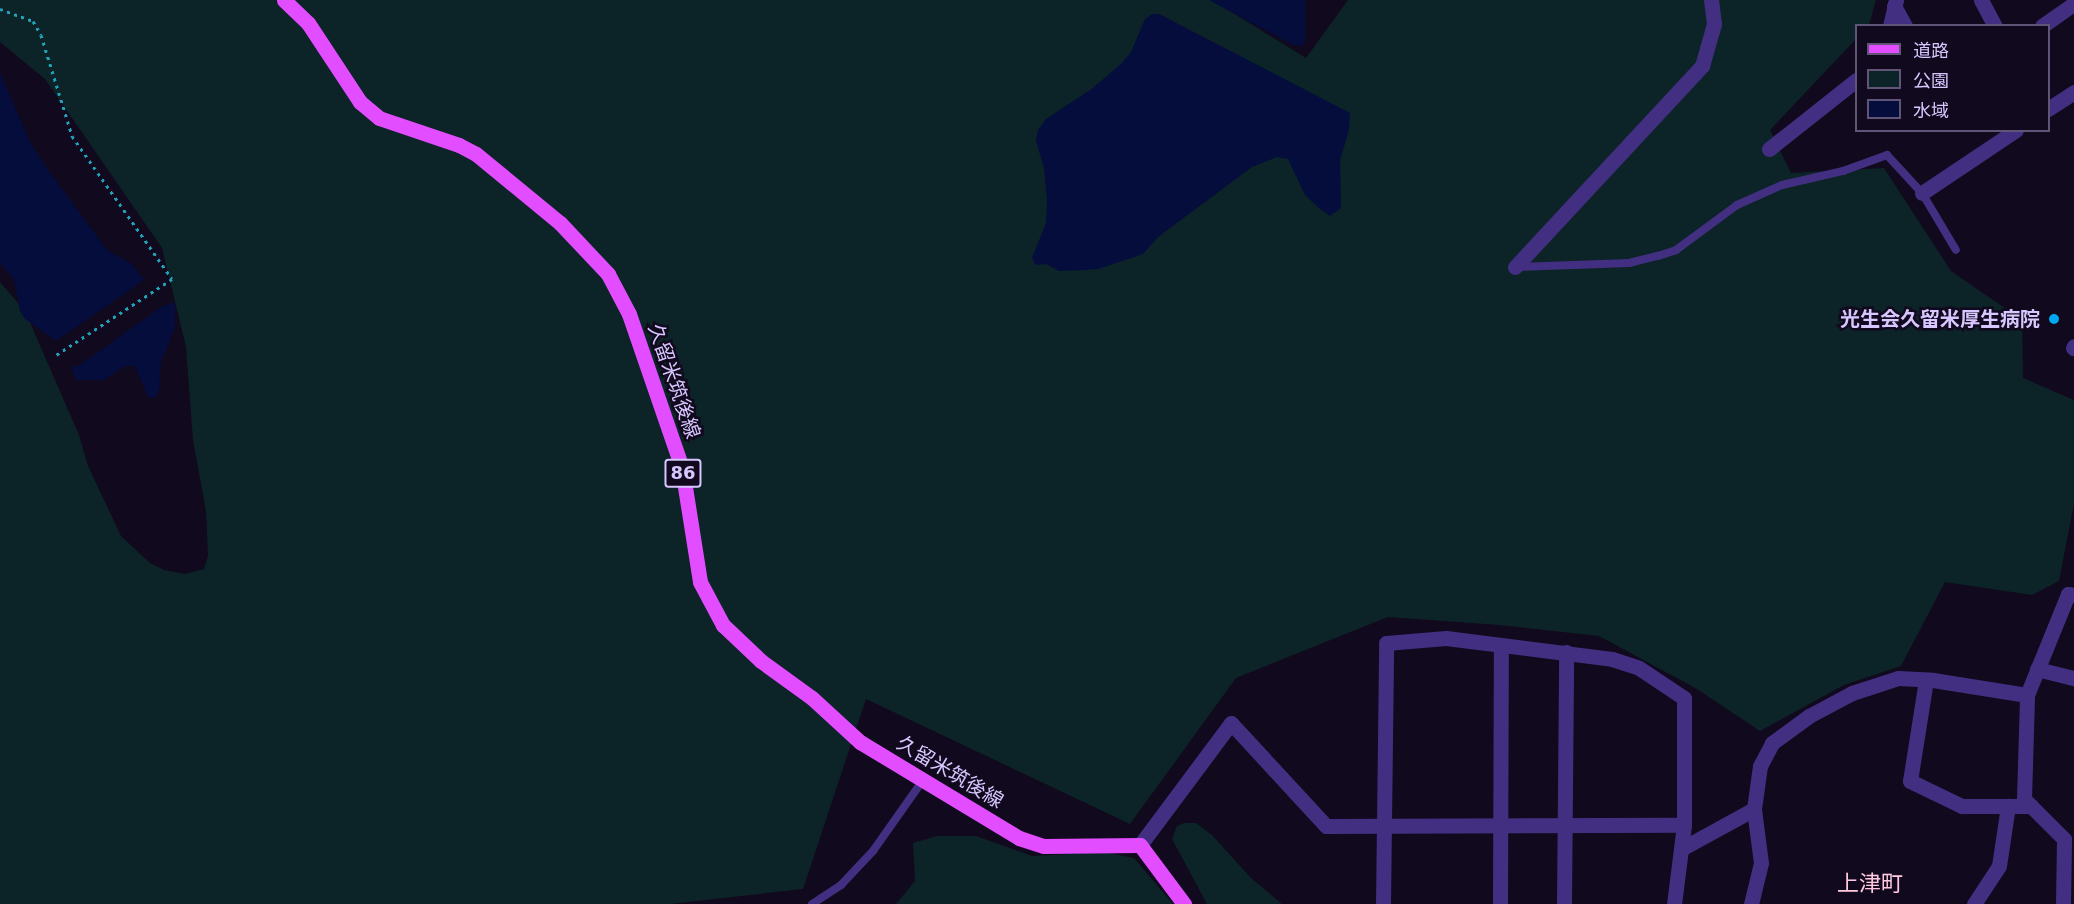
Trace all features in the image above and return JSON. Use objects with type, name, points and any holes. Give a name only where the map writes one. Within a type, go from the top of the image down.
[{"type":"main road","name":"久留米筑後線","points":[[284,0],[308,23],[360,102],[373,113],[379,118],[459,145],[476,154],[560,224],[608,274],[629,314],[682,468],[700,582],[723,625],[761,661],[812,698],[860,742],[1019,838],[1044,846],[1140,845]]},
{"type":"main road","points":[[1140,845],[1184,904]]},
{"type":"street","points":[[1515,267],[1702,66],[1714,24],[1711,0]]},
{"type":"street","points":[[1981,0],[1994,24]]},
{"type":"street","points":[[1890,24],[1895,3]]},
{"type":"street","points":[[1895,3],[1904,24]]},
{"type":"street","points":[[2045,24],[2074,4]]},
{"type":"street","points":[[1769,149],[1855,82]]},
{"type":"street","points":[[2050,108],[2074,92]]},
{"type":"street","points":[[1922,193],[2013,132]]},
{"type":"street","points":[[2063,904],[2064,839],[2024,799],[2027,695],[2068,594],[2074,595]]},
{"type":"street","points":[[1383,904],[1386,643],[1446,639],[1612,659],[1639,668],[1684,698],[1684,825],[1674,904]]},
{"type":"street","points":[[1500,904],[1501,648]]},
{"type":"street","points":[[1564,904],[1566,652]]},
{"type":"street","points":[[2037,669],[2074,678]]},
{"type":"street","points":[[1751,904],[1761,863],[1754,809],[1760,766],[1772,743],[1809,716],[1852,693],[1898,678],[2027,695]]},
{"type":"street","points":[[1926,680],[1910,781],[1962,806],[2031,806]]},
{"type":"street","points":[[1140,845],[1231,723],[1326,826],[1684,825]]},
{"type":"street","points":[[1974,904],[1999,866],[2008,806]]},
{"type":"street","points":[[1682,849],[1754,809]]},
{"type":"lane","points":[[1515,267],[1629,263],[1658,256],[1676,250],[1737,205],[1773,189],[1802,179],[1843,171],[1887,155],[1922,193],[1956,250]]},
{"type":"lane","points":[[812,904],[841,885],[873,851],[922,780]]},
{"type":"path","points":[[0,9],[33,21],[41,35],[72,136],[172,279],[55,357]]},
{"type":"green space","points":[[0,0],[1212,0],[1306,58],[1348,0],[1876,0],[1869,24],[1855,24],[1855,40],[1770,130],[1791,173],[1884,168],[1951,271],[2022,320],[2023,378],[2074,400],[2074,504],[2059,581],[2032,595],[1945,582],[1901,666],[1844,685],[1760,731],[1697,689],[1599,636],[1499,625],[1388,617],[1236,678],[1130,824],[866,699],[803,889],[670,904],[0,904],[0,282],[25,311],[79,435],[88,466],[121,536],[150,563],[164,570],[185,574],[204,569],[208,556],[206,511],[193,440],[186,347],[162,248],[45,79],[0,42]]},
{"type":"green space","points":[[1184,823],[1196,823],[1212,835],[1251,878],[1282,904],[1207,904],[1172,839],[1177,826]]},
{"type":"green space","points":[[937,836],[976,836],[1032,856],[1105,852],[1134,858],[1173,904],[896,904],[915,881],[913,843]]},
{"type":"water","points":[[1209,0],[1305,0],[1305,41],[1302,46],[1293,45]]},
{"type":"water","points":[[1152,14],[1159,14],[1350,113],[1349,130],[1340,160],[1341,208],[1330,216],[1319,208],[1305,195],[1288,159],[1277,157],[1252,167],[1158,237],[1143,254],[1098,269],[1059,271],[1046,264],[1036,265],[1032,258],[1046,223],[1047,201],[1044,168],[1036,141],[1038,130],[1046,119],[1093,88],[1122,63],[1131,52],[1145,19]]},
{"type":"water","points":[[0,72],[29,140],[46,167],[107,250],[132,264],[144,280],[56,341],[25,319],[20,311],[14,279],[0,263]]},
{"type":"water","points":[[175,302],[175,328],[161,362],[159,390],[155,398],[148,397],[135,366],[125,366],[104,380],[76,380],[71,367],[80,365],[161,307]]},
{"type":"place","name":"光生会久留米厚生病院","points":[[2054,319]]},
{"type":"district","name":"上津町","points":[[1870,884]]}]
